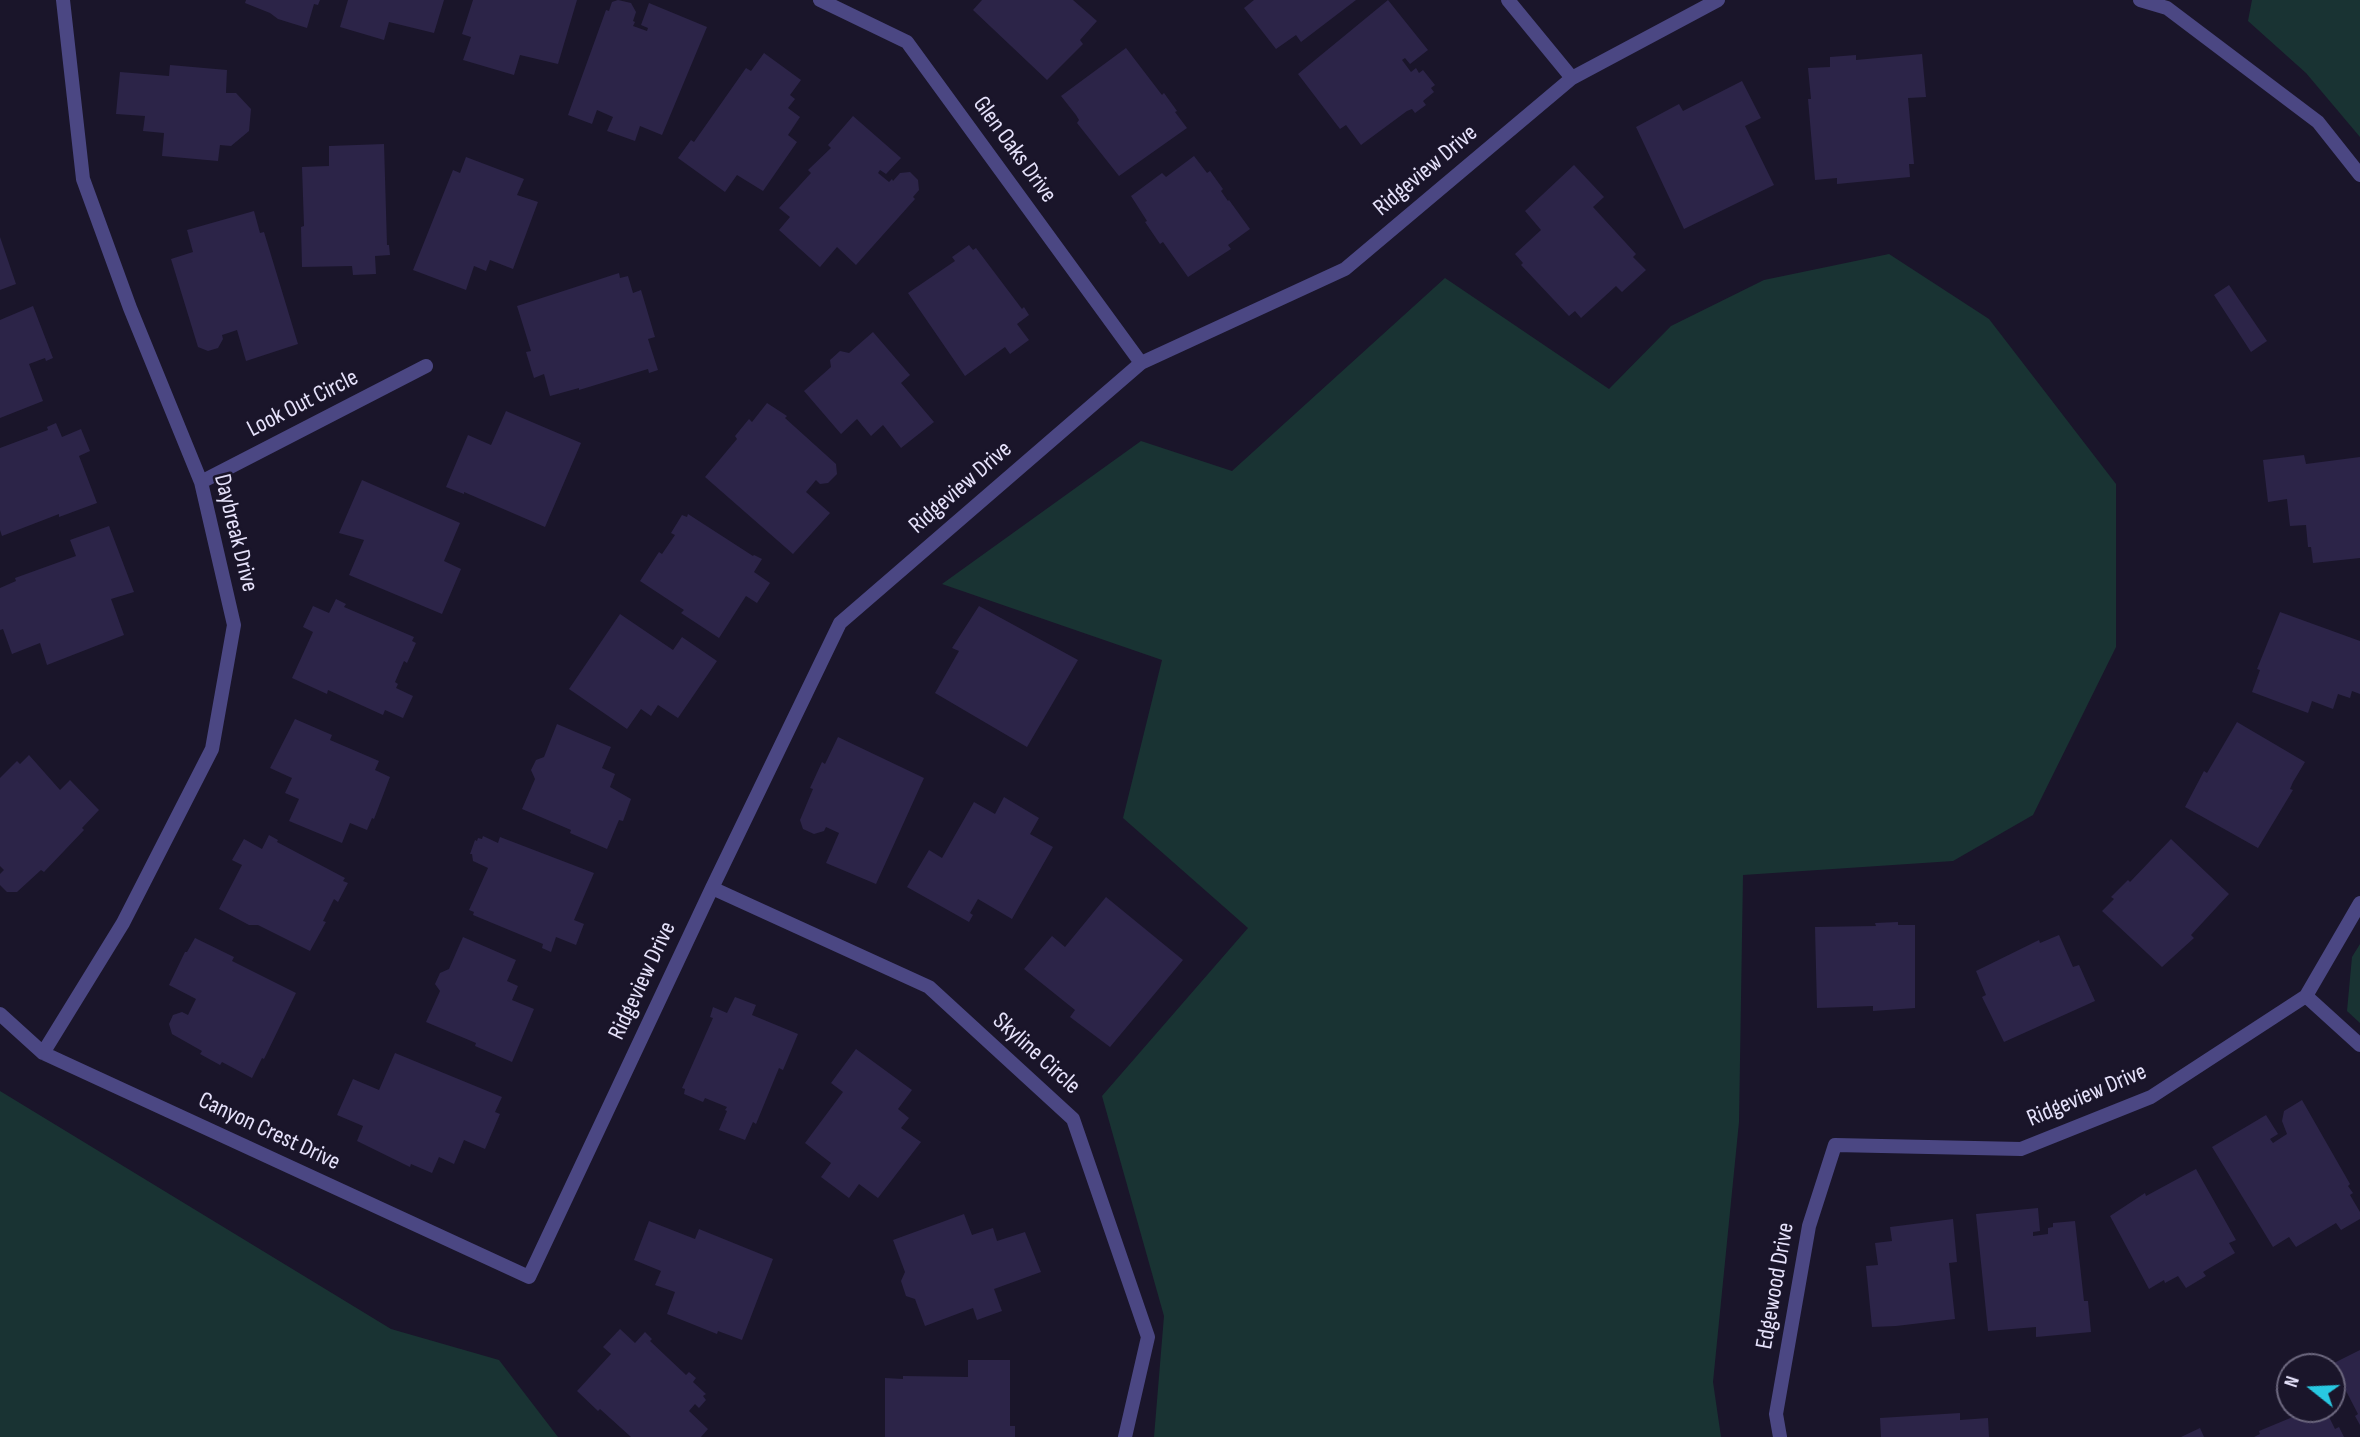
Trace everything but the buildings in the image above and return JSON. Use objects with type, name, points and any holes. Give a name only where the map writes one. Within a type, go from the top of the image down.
[{"type":"street","name":"Daybreak Drive","points":[[43,1054],[123,923],[212,750],[234,625],[201,482],[130,308],[83,179],[63,0]]},
{"type":"street","name":"Glen Oaks Drive","points":[[820,0],[907,42],[1141,363]]},
{"type":"street","points":[[1508,0],[1572,78]]},
{"type":"street","name":"Ridgeview Drive","points":[[529,1277],[840,623],[1141,363],[1345,269],[1572,78],[1718,0]]},
{"type":"street","points":[[2140,0],[2170,3],[2318,122],[2360,175]]},
{"type":"street","name":"Look Out Circle","points":[[201,482],[426,366]]},
{"type":"street","name":"Skyline Circle","points":[[712,888],[929,987],[1073,1119],[1148,1337],[1125,1437]]},
{"type":"street","name":"Ridgeview Drive","points":[[1835,1145],[2021,1149],[2151,1097],[2306,996],[2360,903]]},
{"type":"street","points":[[2306,996],[2360,1045]]},
{"type":"street","name":"Canyon Crest Drive","points":[[0,1014],[43,1054],[529,1277]]},
{"type":"street","name":"Edgewood Drive","points":[[1780,1437],[1776,1414],[1809,1226],[1835,1145]]},
{"type":"green space","points":[[2252,0],[2360,0],[2360,137],[2306,73],[2248,21]]},
{"type":"green space","points":[[1889,254],[1989,319],[2116,484],[2116,647],[2033,815],[1953,861],[1743,875],[1739,1122],[1713,1382],[1721,1437],[1154,1437],[1164,1316],[1102,1096],[1248,928],[1123,818],[1162,660],[942,584],[1141,441],[1232,471],[1445,278],[1609,389],[1671,326],[1764,280]]},
{"type":"green space","points":[[2360,944],[2360,1023],[2347,1011],[2352,957]]},
{"type":"green space","points":[[0,1091],[391,1329],[499,1360],[558,1437],[0,1437]]}]
